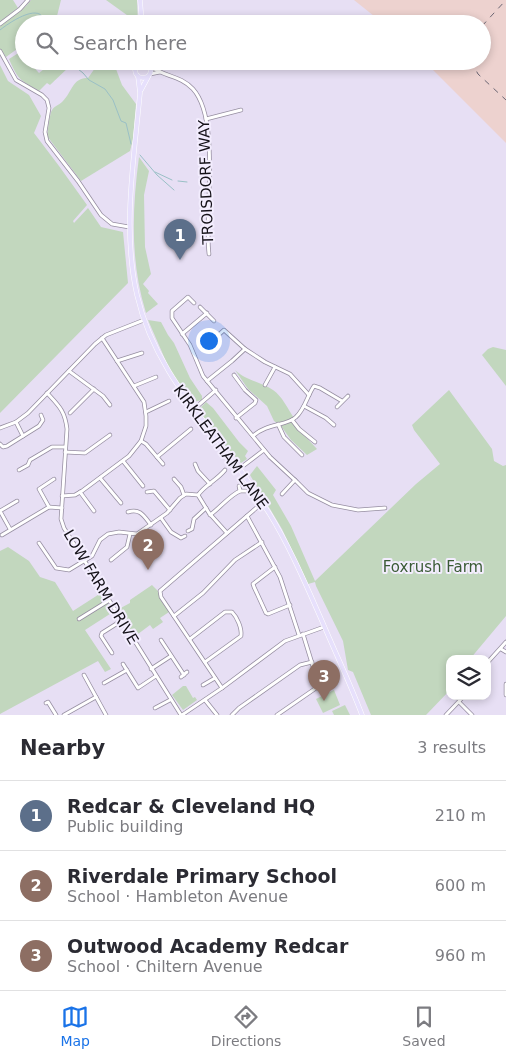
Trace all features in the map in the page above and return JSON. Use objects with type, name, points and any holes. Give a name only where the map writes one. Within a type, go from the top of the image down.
[{"type":"main road","points":[[140,0],[141,15]]},
{"type":"main road","points":[[135,70],[138,76],[143,78],[149,75],[149,70]]},
{"type":"main road","name":"KIRKLEATHAM LANE","points":[[140,93],[149,75]]},
{"type":"main road","name":"KIRKLEATHAM LANE","points":[[138,76],[140,93],[129,227],[133,272],[144,320],[163,362],[181,393],[239,469],[262,503],[290,551],[362,715]]},
{"type":"street","points":[[0,24],[20,9],[28,0]]},
{"type":"street","points":[[0,51],[16,80],[47,100],[49,108],[45,132],[47,141],[101,215],[112,224],[129,227]]},
{"type":"street","name":"TROISDORF WAY","points":[[158,70],[179,78],[192,88],[200,99],[206,119],[209,180],[209,254]]},
{"type":"street","points":[[149,75],[161,72]]},
{"type":"street","points":[[206,119],[241,110]]},
{"type":"street","points":[[194,303],[188,297],[171,313],[172,318],[190,345],[199,368],[207,380],[236,418],[264,450],[308,493],[332,505],[358,510],[385,508]]},
{"type":"street","points":[[200,307],[214,321]]},
{"type":"street","points":[[182,334],[207,313]]},
{"type":"street","points":[[0,428],[16,422],[28,413],[102,338],[144,320]]},
{"type":"street","points":[[214,339],[224,330],[245,348],[290,374],[309,394]]},
{"type":"street","points":[[62,496],[69,496],[80,492],[123,462],[141,441],[146,426],[144,402],[102,338]]},
{"type":"street","points":[[207,380],[232,361],[245,348]]},
{"type":"street","points":[[117,361],[141,354]]},
{"type":"street","points":[[265,385],[275,367]]},
{"type":"street","points":[[69,371],[103,396],[110,405]]},
{"type":"street","points":[[234,375],[245,390],[256,400],[255,403],[236,418]]},
{"type":"street","points":[[134,386],[155,379]]},
{"type":"street","points":[[253,436],[262,429],[292,420],[297,416],[314,386],[342,401]]},
{"type":"street","points":[[70,413],[94,389]]},
{"type":"street","points":[[194,410],[216,390]]},
{"type":"street","name":"LOW FARM DRIVE","points":[[47,394],[60,406],[66,416],[67,429],[61,518],[64,528],[120,621],[170,700],[182,715]]},
{"type":"street","points":[[337,407],[348,396]]},
{"type":"street","points":[[146,412],[168,402]]},
{"type":"street","points":[[304,406],[326,418],[334,425]]},
{"type":"street","points":[[0,444],[6,446],[43,423],[44,420],[40,415]]},
{"type":"street","points":[[292,420],[298,429],[315,442]]},
{"type":"street","points":[[16,422],[23,436]]},
{"type":"street","points":[[278,424],[284,436],[302,455]]},
{"type":"street","points":[[157,457],[191,430]]},
{"type":"street","points":[[65,452],[85,453],[110,435]]},
{"type":"street","points":[[141,441],[146,444],[163,464]]},
{"type":"street","points":[[19,470],[28,465],[30,460],[52,447],[65,448]]},
{"type":"street","points":[[239,469],[264,450]]},
{"type":"street","points":[[123,462],[141,484]]},
{"type":"street","points":[[195,464],[198,471],[210,484]]},
{"type":"street","points":[[198,495],[202,489],[215,481],[225,470]]},
{"type":"street","points":[[100,478],[121,501]]},
{"type":"street","points":[[49,507],[40,489],[54,479]]},
{"type":"street","points":[[174,479],[181,487],[184,495]]},
{"type":"street","points":[[282,494],[295,480]]},
{"type":"street","points":[[239,486],[240,491]]},
{"type":"street","points":[[147,492],[155,489],[170,510]]},
{"type":"street","points":[[210,514],[226,504],[240,491],[246,491]]},
{"type":"street","points":[[80,492],[94,511]]},
{"type":"street","points":[[39,543],[56,568],[70,570],[95,553],[100,540],[105,536],[119,532],[137,534],[161,518],[184,495],[198,495]]},
{"type":"street","points":[[198,495],[210,514],[226,533]]},
{"type":"street","points":[[10,529],[0,511],[18,501]]},
{"type":"street","points":[[222,688],[161,597],[160,591],[262,503]]},
{"type":"street","points":[[131,504],[130,511],[140,512],[151,525]]},
{"type":"street","points":[[2,535],[49,507],[62,508]]},
{"type":"street","points":[[188,531],[192,529],[194,519],[206,508]]},
{"type":"street","points":[[247,516],[275,567],[312,662],[318,686],[277,715]]},
{"type":"street","points":[[161,518],[172,532],[182,538]]},
{"type":"street","points":[[111,560],[127,547],[130,534]]},
{"type":"street","points":[[174,616],[203,593],[235,560],[262,542]]},
{"type":"street","points":[[275,567],[258,578],[253,584],[254,587],[266,614],[290,605]]},
{"type":"street","points":[[78,619],[108,601]]},
{"type":"street","points":[[190,639],[225,612],[232,612],[235,616],[242,632],[241,636],[205,662]]},
{"type":"street","points":[[112,653],[101,636],[102,633],[120,621]]},
{"type":"street","points":[[182,715],[206,700],[285,641],[324,626]]},
{"type":"street","points":[[161,640],[184,675]]},
{"type":"street","points":[[491,658],[506,642]]},
{"type":"street","points":[[501,649],[506,652]]},
{"type":"street","points":[[152,669],[171,656]]},
{"type":"street","points":[[232,715],[300,665],[312,662]]},
{"type":"street","points":[[123,664],[138,688],[156,676]]},
{"type":"street","points":[[110,685],[106,682],[127,670]]},
{"type":"street","points":[[84,675],[106,715]]},
{"type":"street","points":[[203,685],[215,678]]},
{"type":"street","points":[[506,684],[506,695]]},
{"type":"street","points":[[64,715],[73,713],[96,697]]},
{"type":"street","points":[[155,708],[170,700]]},
{"type":"street","points":[[206,700],[217,715]]},
{"type":"street","points":[[46,703],[48,702],[56,715]]},
{"type":"street","points":[[446,715],[459,702],[472,715]]},
{"type":"shaded area","points":[[354,0],[506,0],[506,143],[433,70],[491,70],[491,15],[373,15]]},
{"type":"green space","points":[[0,0],[13,0],[18,8],[0,22]]},
{"type":"green space","points":[[31,0],[61,0],[57,15],[15,15],[15,50],[6,57],[0,49],[0,26]]},
{"type":"green space","points":[[106,0],[137,0],[138,15],[127,15]]},
{"type":"green space","points":[[15,55],[15,70],[36,70],[39,73],[43,70],[66,70],[50,85],[47,83],[39,91],[20,79],[12,66],[9,59]]},
{"type":"green space","points":[[0,65],[8,81],[29,95],[41,116],[34,133],[87,205],[73,221],[74,223],[88,208],[101,227],[123,232],[128,283],[0,413]]},
{"type":"green space","points":[[94,70],[116,70],[122,85],[136,104],[130,151],[81,181],[47,136],[51,112],[63,101],[76,82],[83,78],[88,78]]},
{"type":"green space","points":[[139,157],[149,171],[144,195],[145,247],[151,274],[143,284],[158,304],[146,313],[137,274],[134,235]]},
{"type":"green space","points":[[148,320],[161,322],[174,343],[190,378],[202,396],[202,400],[193,402],[172,375]]},
{"type":"green space","points":[[493,347],[506,350],[506,386],[482,355]]},
{"type":"green space","points":[[235,370],[276,393],[294,418],[290,420],[317,449],[307,455],[291,440],[281,426],[274,421],[267,406],[248,389]]},
{"type":"green space","name":"Foxrush Farm","points":[[449,390],[492,449],[494,461],[503,466],[506,465],[506,616],[473,655],[446,655],[446,694],[426,715],[371,715],[353,672],[348,670],[343,641],[315,582],[308,584],[282,529],[250,475],[257,466],[276,490],[273,495],[291,526],[315,581],[416,484],[440,464],[412,425]]},
{"type":"green space","points":[[206,402],[248,451],[245,456],[247,459],[241,463],[200,412],[200,408]]},
{"type":"green space","points":[[8,547],[29,561],[40,577],[55,582],[73,611],[101,593],[113,612],[85,630],[111,669],[105,672],[98,661],[0,714],[0,551]]},
{"type":"green space","points":[[152,585],[159,592],[169,612],[160,618],[163,622],[153,629],[150,625],[134,637],[117,610],[130,603],[130,600]]},
{"type":"green space","points":[[183,686],[186,686],[193,698],[195,697],[197,700],[183,710],[172,695]]},
{"type":"green space","points":[[334,690],[340,705],[323,713],[316,699]]},
{"type":"green space","points":[[345,705],[350,715],[334,715],[332,711]]},
{"type":"waterway","points":[[26,15],[33,13],[40,15]]},
{"type":"waterway","points":[[0,30],[15,20]]},
{"type":"waterway","points":[[79,70],[89,80],[105,89],[113,100],[121,121],[126,123],[131,144]]},
{"type":"waterway","points":[[140,155],[157,175],[174,190]]},
{"type":"waterway","points":[[155,172],[172,180]]},
{"type":"waterway","points":[[178,181],[187,182]]},
{"type":"railway","points":[[491,16],[506,0]]},
{"type":"railway","points":[[476,70],[506,100]]},
{"type":"place","name":"Redcar & Cleveland HQ","points":[[180,260]]},
{"type":"place","name":"Riverdale Primary School","points":[[148,570]]},
{"type":"place","name":"Outwood Academy Redcar","points":[[324,701]]}]
